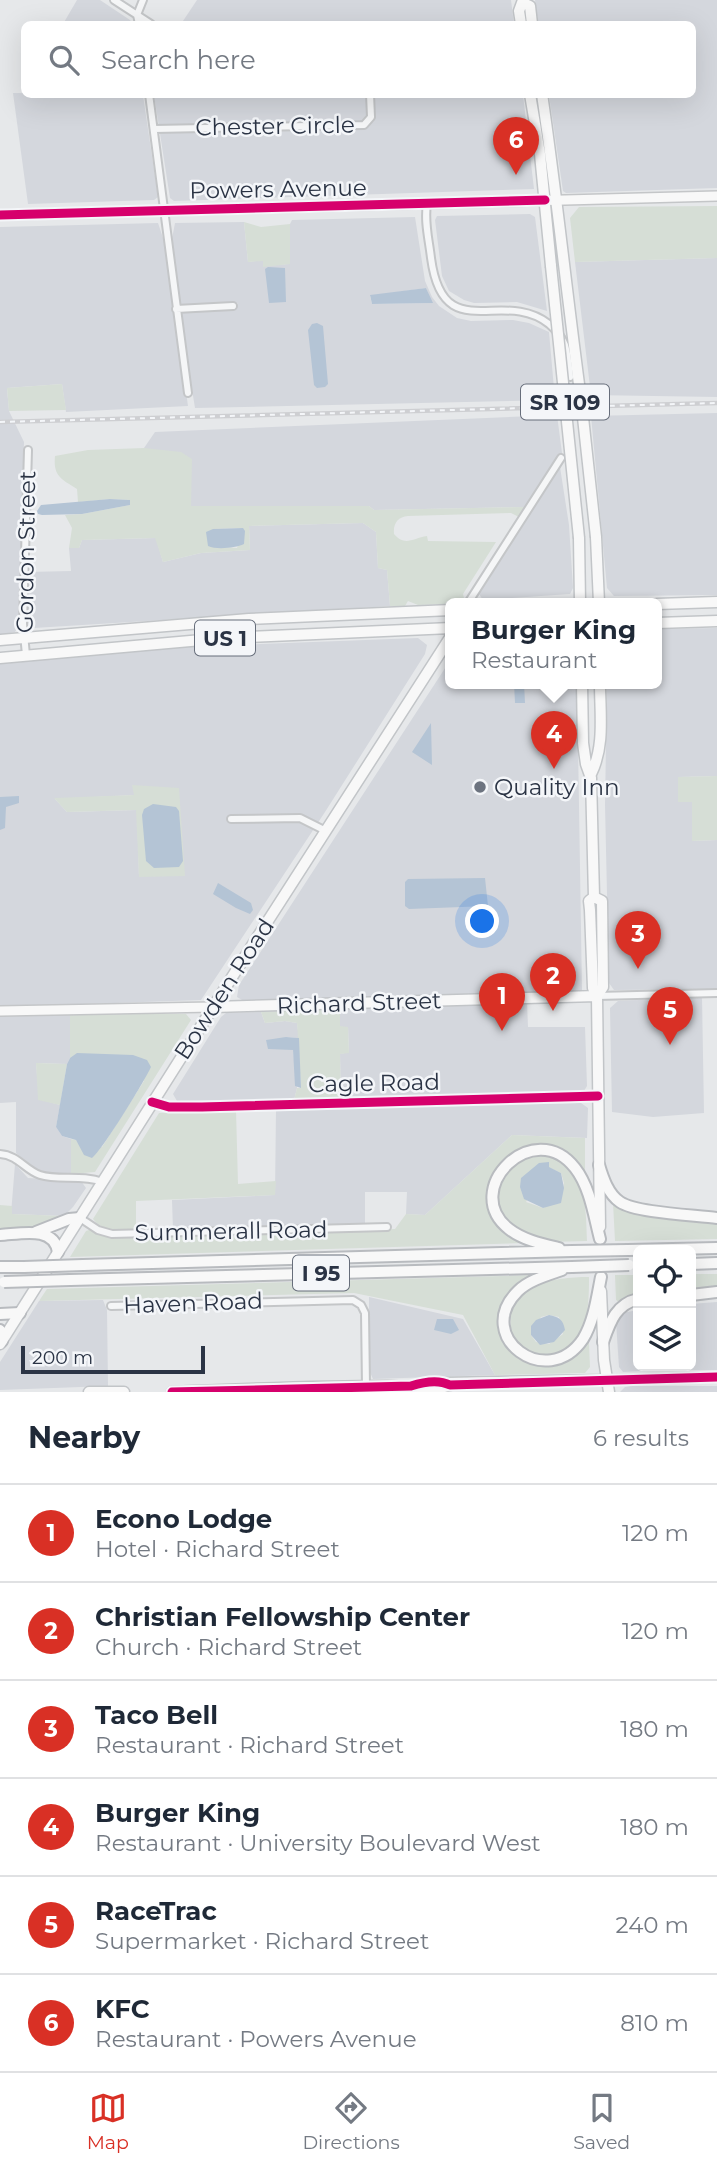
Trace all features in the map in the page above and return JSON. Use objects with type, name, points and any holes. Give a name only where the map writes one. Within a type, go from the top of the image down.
[{"type":"highway","points":[[572,1251],[521,1236],[509,1229],[498,1216],[493,1196],[495,1184],[505,1165],[517,1156],[531,1151],[546,1151],[560,1155],[572,1165],[583,1181],[600,1239]]},
{"type":"highway","points":[[599,1165],[607,1186],[622,1204],[717,1218]]},
{"type":"highway","points":[[33,1233],[80,1217]]},
{"type":"highway","points":[[0,1235],[33,1233],[48,1236],[54,1239],[58,1252]]},
{"type":"highway","name":"I 95","points":[[0,1267],[717,1248]]},
{"type":"highway","points":[[696,1264],[717,1263]]},
{"type":"highway","name":"I 95","points":[[2,1282],[633,1265]]},
{"type":"highway","points":[[572,1267],[523,1286],[510,1302],[504,1320],[505,1333],[513,1348],[524,1358],[537,1362],[555,1360],[576,1348],[590,1323],[601,1277]]},
{"type":"highway","points":[[696,1294],[717,1292]]},
{"type":"highway","points":[[603,1342],[618,1309],[633,1300]]},
{"type":"highway","points":[[0,1314],[20,1313]]},
{"type":"main road","points":[[521,21],[519,11],[523,2],[530,6],[532,21]]},
{"type":"main road","name":"SR 109","points":[[531,98],[545,200],[579,538],[580,598]]},
{"type":"main road","name":"SR 109","points":[[543,98],[583,414],[596,537],[599,598]]},
{"type":"main road","points":[[662,604],[717,603]]},
{"type":"main road","name":"US 1","points":[[0,640],[223,620],[445,611]]},
{"type":"main road","points":[[223,620],[225,638]]},
{"type":"main road","points":[[662,622],[717,621]]},
{"type":"main road","name":"US 1","points":[[0,658],[225,638],[445,628]]},
{"type":"main road","name":"Bowden Road","points":[[1,1339],[445,645]]},
{"type":"main road","points":[[582,689],[583,743],[586,764],[591,774],[594,897],[589,901],[593,988],[597,996],[601,1277],[608,1392]]},
{"type":"main road","points":[[591,774],[600,745],[600,689]]},
{"type":"main road","name":"Richard Street","points":[[212,1007],[597,996]]},
{"type":"main road","points":[[172,1392],[411,1386],[422,1382],[444,1382],[450,1385],[606,1380]]},
{"type":"main road","points":[[89,1392],[124,1392]]},
{"type":"street","points":[[114,0],[146,21]]},
{"type":"street","points":[[138,21],[137,15],[143,0]]},
{"type":"street","points":[[149,98],[188,393]]},
{"type":"street","name":"Chester Circle","points":[[153,129],[364,125],[371,117],[370,98]]},
{"type":"street","name":"Powers Avenue","points":[[0,215],[717,196]]},
{"type":"street","points":[[427,205],[425,216],[433,276],[445,299],[467,311],[520,311],[543,319],[561,337],[565,345],[570,377]]},
{"type":"street","points":[[176,309],[233,306]]},
{"type":"street","name":"Gordon Street","points":[[26,655],[24,637],[28,450]]},
{"type":"street","points":[[471,598],[561,458]]},
{"type":"street","points":[[231,819],[300,818],[326,831]]},
{"type":"street","name":"Richard Street","points":[[597,996],[717,993]]},
{"type":"street","name":"Richard Street","points":[[0,1011],[212,1007]]},
{"type":"street","name":"Cagle Road","points":[[152,1102],[164,1107],[180,1107],[598,1096]]},
{"type":"street","points":[[0,1154],[17,1159],[33,1172],[43,1176],[81,1176],[103,1182]]},
{"type":"street","name":"Summerall Road","points":[[80,1217],[98,1230],[112,1234],[387,1227]]},
{"type":"street","name":"Haven Road","points":[[110,1306],[353,1300],[361,1305],[365,1313],[366,1386]]},
{"type":"street","points":[[606,1380],[717,1377]]},
{"type":"shaded area","points":[[77,0],[100,0],[131,21],[65,21]]},
{"type":"shaded area","points":[[197,0],[511,0],[514,21],[183,21]]},
{"type":"shaded area","points":[[535,0],[717,0],[717,188],[566,193],[563,191],[549,98],[696,98],[696,21],[538,21]]},
{"type":"shaded area","points":[[13,93],[21,93],[21,98],[143,98],[158,197],[154,200],[28,204]]},
{"type":"shaded area","points":[[154,98],[523,98],[534,189],[174,201],[170,198]]},
{"type":"shaded area","points":[[717,206],[717,258],[575,262],[570,218],[579,207]]},
{"type":"shaded area","points":[[530,214],[535,217],[547,311],[517,302],[474,303],[449,291],[442,276],[435,220],[437,216]]},
{"type":"shaded area","points":[[415,217],[425,281],[439,306],[457,318],[471,321],[513,320],[529,323],[549,332],[555,400],[195,408],[180,315],[183,312],[231,310],[238,303],[184,308],[179,306],[171,244],[175,223],[244,222],[248,262],[263,260],[263,266],[289,264],[292,220]],"holes":[[[426,288],[432,303],[372,304],[370,296]]]},
{"type":"shaded area","points":[[244,222],[261,227],[290,224],[290,264],[263,267],[263,261],[248,262]]},
{"type":"shaded area","points":[[158,223],[166,247],[188,406],[66,412],[62,384],[7,388],[9,411],[24,442],[19,625],[15,632],[0,635],[0,227]]},
{"type":"shaded area","points":[[717,258],[717,397],[591,395],[575,262]]},
{"type":"shaded area","points":[[62,384],[66,410],[9,411],[7,388]]},
{"type":"shaded area","points":[[717,413],[717,595],[614,596],[607,588],[591,416]]},
{"type":"shaded area","points":[[557,415],[562,453],[525,507],[374,510],[369,506],[190,506],[144,448],[155,432]]},
{"type":"shaded area","points":[[144,448],[181,452],[192,459],[191,506],[369,506],[374,510],[525,507],[519,517],[511,513],[408,516],[399,519],[394,527],[394,534],[402,540],[427,536],[428,541],[496,542],[463,594],[464,598],[445,598],[445,604],[418,605],[408,601],[405,606],[390,606],[387,570],[378,568],[376,532],[363,523],[249,526],[250,550],[201,553],[163,562],[155,538],[82,540],[79,548],[69,548],[72,528],[65,515],[130,505],[130,500],[78,502],[77,489],[57,473],[55,456],[88,450]],"holes":[[[243,528],[237,548],[225,547],[213,529]]]},
{"type":"shaded area","points":[[560,467],[569,525],[573,588],[570,594],[482,598],[479,594]]},
{"type":"shaded area","points":[[363,523],[376,532],[378,568],[387,570],[390,606],[34,628],[28,623],[27,572],[71,571],[69,548],[79,548],[82,540],[156,538],[163,562],[201,553],[250,550],[249,526]]},
{"type":"shaded area","points":[[717,628],[717,776],[678,777],[692,802],[692,841],[717,840],[717,989],[614,990],[609,983],[605,805],[607,689],[662,689],[662,629]]},
{"type":"shaded area","points":[[418,638],[427,645],[425,654],[325,812],[201,1000],[0,1007],[0,664],[181,647]],"holes":[[[134,795],[185,876],[139,876],[137,810],[67,812],[55,799]]]},
{"type":"shaded area","points":[[445,668],[445,689],[577,689],[582,990],[399,998],[242,1000],[237,997],[239,985]]},
{"type":"shaded area","points":[[717,776],[717,840],[692,841],[692,802],[678,802],[678,777]]},
{"type":"shaded area","points":[[132,785],[179,788],[185,876],[139,877],[136,810],[67,812],[54,798],[134,795]]},
{"type":"shaded area","points":[[702,997],[704,1113],[653,1117],[612,1112],[610,1008],[618,1001]]},
{"type":"shaded area","points":[[527,1001],[528,1027],[585,1027],[587,1086],[584,1091],[341,1099],[340,1054],[349,1052],[348,1027],[340,1027],[340,1008]]},
{"type":"shaded area","points":[[340,1008],[340,1026],[348,1027],[349,1053],[340,1054],[341,1099],[294,1100],[297,1088],[301,1088],[297,1023],[265,1023],[261,1012]]},
{"type":"shaded area","points":[[261,1012],[265,1023],[297,1023],[299,1038],[286,1037],[293,1050],[297,1088],[294,1100],[177,1101],[173,1094],[221,1017],[226,1013]]},
{"type":"shaded area","points":[[186,1014],[191,1020],[95,1172],[71,1174],[71,1139],[76,1140],[81,1147],[102,1147],[144,1081],[70,1058],[70,1015]]},
{"type":"shaded area","points":[[0,1015],[70,1015],[70,1058],[67,1064],[36,1063],[39,1099],[60,1105],[56,1127],[62,1136],[71,1139],[71,1174],[39,1172],[16,1153],[16,1102],[0,1103]]},
{"type":"shaded area","points":[[36,1063],[67,1064],[60,1105],[38,1100]]},
{"type":"shaded area","points":[[581,1103],[588,1108],[587,1138],[512,1135],[425,1215],[406,1214],[407,1192],[365,1192],[365,1225],[173,1230],[172,1200],[275,1195],[276,1109]]},
{"type":"shaded area","points":[[236,1110],[238,1184],[276,1181],[275,1195],[136,1201],[136,1231],[107,1229],[93,1219],[159,1113]]},
{"type":"shaded area","points":[[512,1135],[585,1138],[585,1176],[578,1166],[524,1148],[507,1157],[495,1171],[490,1191],[491,1208],[523,1243],[70,1257],[89,1230],[111,1237],[395,1229],[406,1214],[425,1215]]},
{"type":"shaded area","points":[[535,1154],[552,1157],[567,1166],[574,1174],[583,1195],[587,1241],[550,1242],[520,1232],[502,1214],[498,1202],[498,1190],[509,1166]],"holes":[[[549,1162],[548,1167],[561,1173],[564,1183],[561,1200],[543,1208],[526,1202]]]},
{"type":"shaded area","points":[[15,1164],[28,1178],[81,1181],[86,1188],[64,1216],[11,1214]]},
{"type":"shaded area","points":[[613,1203],[717,1220],[717,1239],[615,1241]]},
{"type":"shaded area","points":[[0,1205],[12,1206],[12,1214],[64,1216],[31,1229],[0,1232]]},
{"type":"shaded area","points":[[696,1274],[717,1274],[717,1289],[696,1292]]},
{"type":"shaded area","points":[[533,1275],[501,1321],[506,1345],[524,1361],[548,1366],[565,1361],[587,1342],[590,1367],[585,1373],[495,1375],[463,1315],[354,1293],[39,1301],[47,1289]]},
{"type":"shaded area","points":[[615,1275],[633,1275],[633,1298],[620,1303],[616,1300]]},
{"type":"shaded area","points":[[589,1277],[586,1320],[577,1340],[559,1355],[545,1359],[516,1346],[511,1327],[512,1311],[517,1299],[540,1284]],"holes":[[[541,1317],[559,1317],[563,1334],[549,1344],[536,1342],[531,1335]]]},
{"type":"shaded area","points":[[369,1297],[463,1319],[495,1375],[373,1379],[369,1370]]},
{"type":"shaded area","points":[[103,1300],[107,1310],[108,1386],[0,1390],[0,1362],[39,1301]]},
{"type":"shaded area","points":[[717,1302],[717,1370],[696,1370],[696,1304]]},
{"type":"shaded area","points":[[633,1311],[633,1371],[642,1371],[623,1372],[619,1367],[616,1322],[622,1313]]},
{"type":"shaded area","points":[[631,1386],[717,1386],[717,1392],[620,1392]]},
{"type":"water","points":[[285,268],[286,302],[269,303],[265,269]]},
{"type":"water","points":[[426,288],[433,303],[372,304],[370,295]]},
{"type":"water","points":[[312,324],[323,326],[328,384],[317,388],[314,385],[308,330]]},
{"type":"water","points":[[110,499],[130,500],[130,505],[82,514],[42,515],[37,511],[41,505]]},
{"type":"water","points":[[243,528],[244,544],[226,548],[208,546],[206,532],[213,529]]},
{"type":"water","points":[[514,689],[524,689],[525,703],[515,703]]},
{"type":"water","points":[[431,723],[432,765],[412,752]]},
{"type":"water","points":[[19,796],[19,803],[6,807],[5,828],[0,830],[0,797]]},
{"type":"water","points":[[153,804],[176,807],[179,811],[183,861],[179,867],[154,868],[146,861],[142,815],[144,809]]},
{"type":"water","points":[[485,878],[488,906],[409,909],[405,906],[405,882],[408,879]]},
{"type":"water","points":[[218,883],[251,903],[253,910],[250,914],[213,894]]},
{"type":"water","points":[[299,1038],[301,1088],[295,1086],[293,1050],[268,1049],[266,1040]]},
{"type":"water","points":[[77,1053],[133,1055],[147,1060],[151,1067],[132,1101],[92,1158],[84,1155],[76,1140],[62,1136],[56,1127],[67,1064]]},
{"type":"water","points":[[549,1162],[549,1167],[561,1173],[564,1188],[561,1203],[543,1208],[524,1199],[520,1187],[521,1178],[539,1163]]},
{"type":"water","points":[[549,1315],[560,1319],[565,1330],[554,1342],[540,1345],[531,1335],[531,1326],[536,1320]]},
{"type":"water","points":[[437,1319],[453,1319],[459,1330],[451,1334],[434,1330]]},
{"type":"railway","points":[[0,422],[717,403]]},
{"type":"cycle path","points":[[0,215],[545,200]]},
{"type":"cycle path","points":[[152,1102],[169,1107],[202,1107],[598,1096]]},
{"type":"cycle path","points":[[172,1392],[411,1386],[430,1382],[450,1385],[717,1377]]},
{"type":"place","name":"KFC","points":[[516,175]]},
{"type":"place","name":"Burger King","points":[[554,769]]},
{"type":"place","name":"Quality Inn","points":[[480,787]]},
{"type":"place","name":"Taco Bell","points":[[638,969]]},
{"type":"place","name":"Christian Fellowship Center","points":[[553,1011]]},
{"type":"place","name":"Econo Lodge","points":[[502,1031]]},
{"type":"place","name":"RaceTrac","points":[[670,1045]]}]
